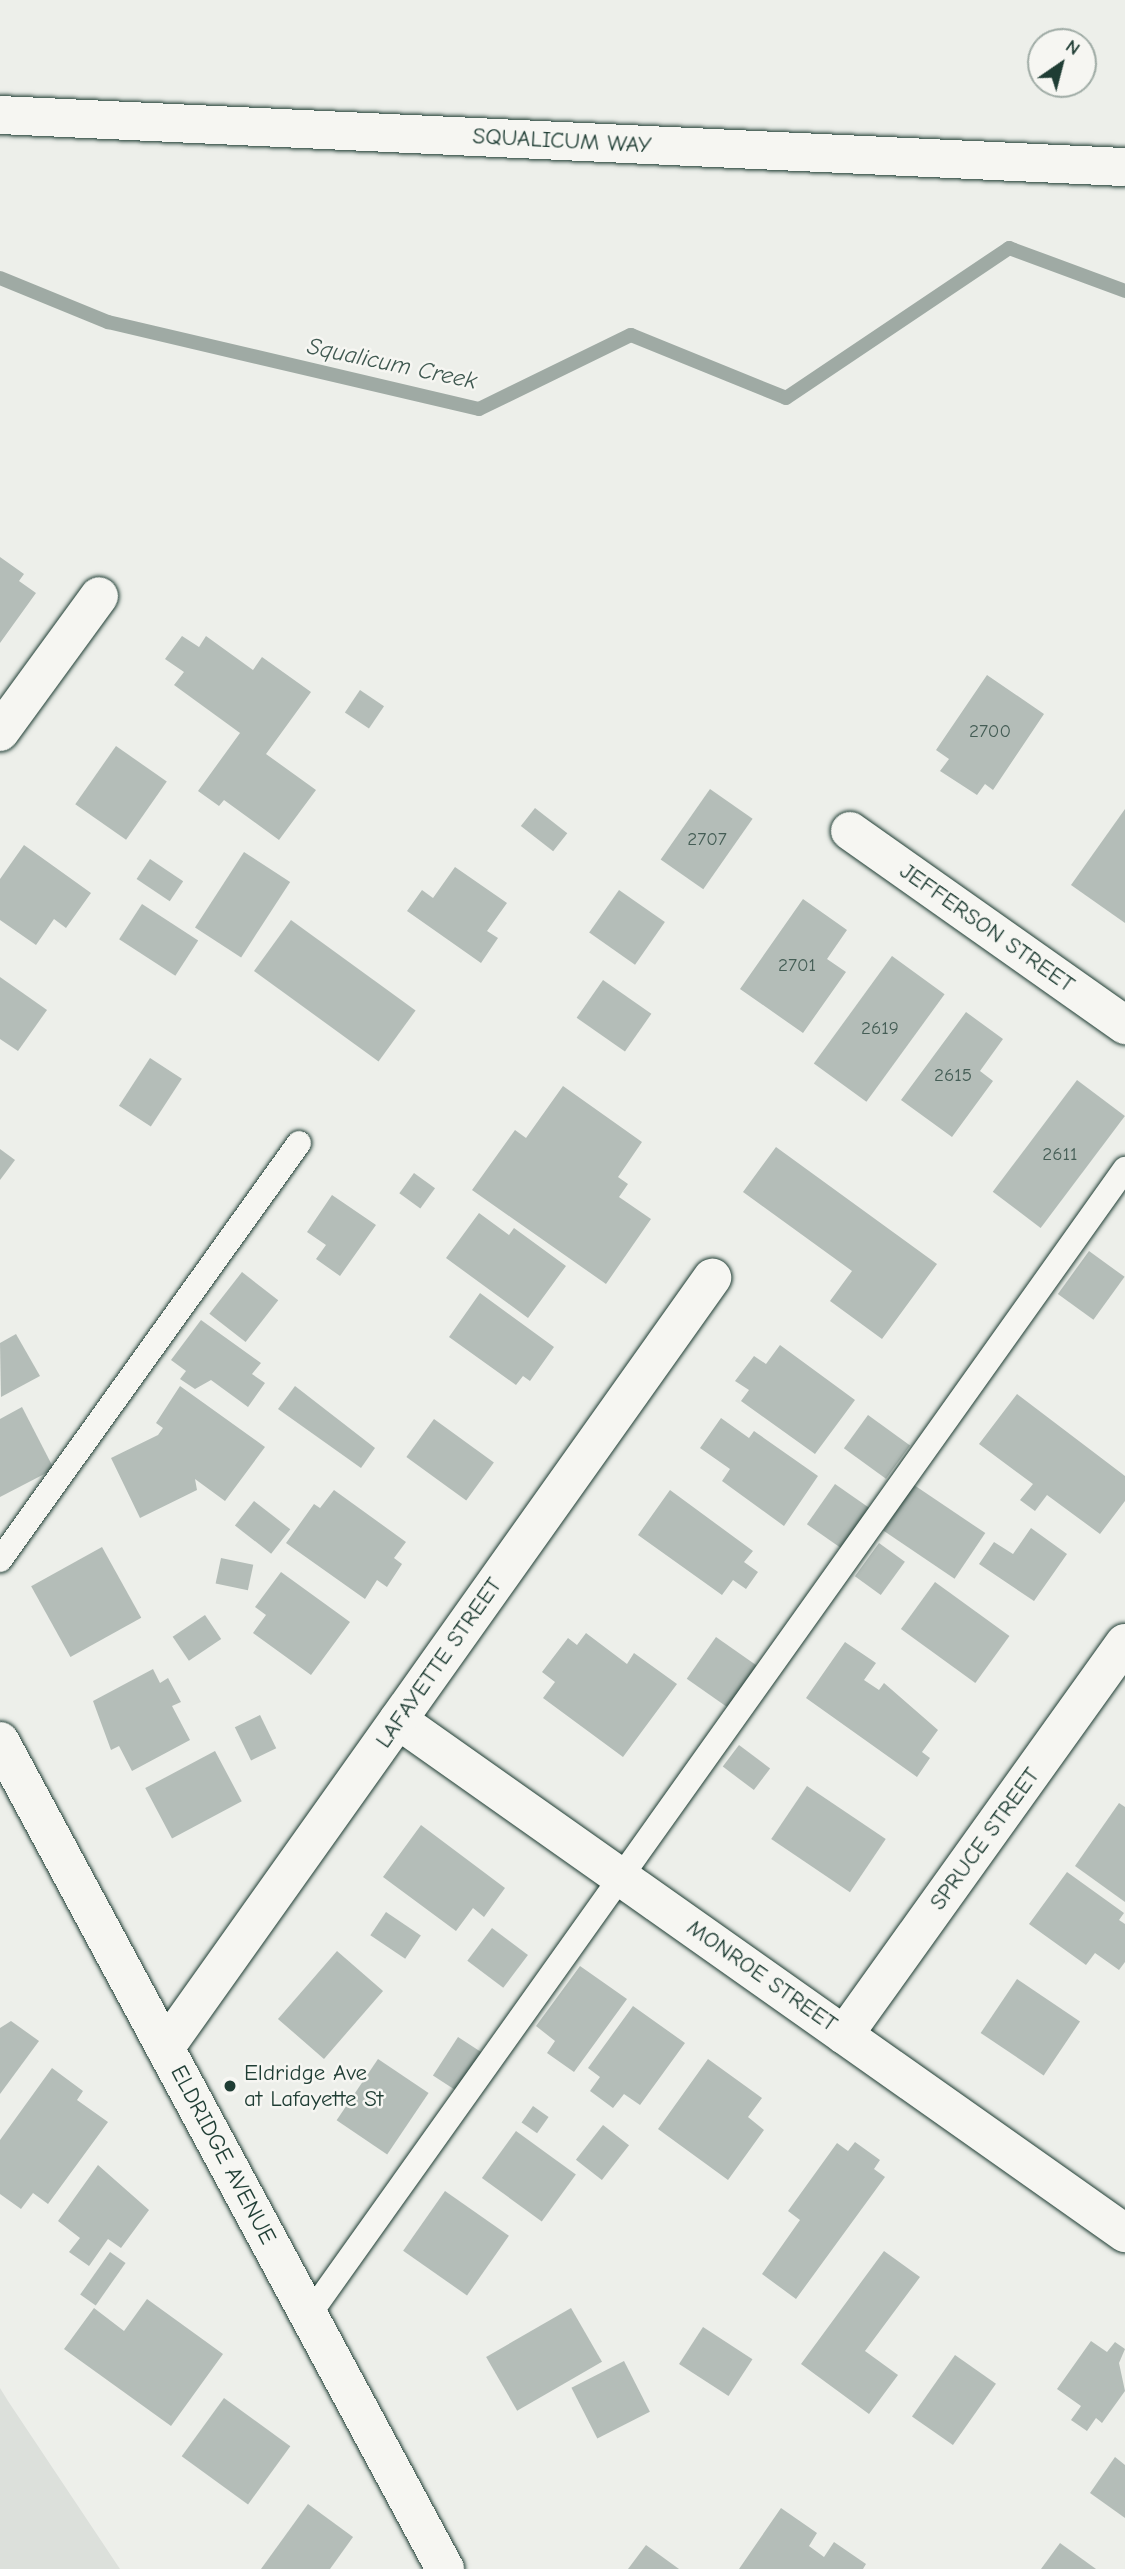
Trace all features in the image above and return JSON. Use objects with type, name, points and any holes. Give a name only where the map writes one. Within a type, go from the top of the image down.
[{"type":"street","name":"SQUALICUM WAY","points":[[0,115],[1125,167]]},
{"type":"street","points":[[0,732],[99,596]]},
{"type":"street","name":"JEFFERSON STREET","points":[[850,831],[1125,1025]]},
{"type":"street","name":"LAFAYETTE STREET","points":[[165,2048],[712,1278]]},
{"type":"street","name":"SPRUCE STREET","points":[[844,2035],[1125,1643]]},
{"type":"street","name":"MONROE STREET","points":[[398,1720],[1125,2233]]},
{"type":"street","name":"ELDRIDGE AVENUE","points":[[0,1741],[445,2569]]},
{"type":"lane","points":[[0,1560],[299,1143]]},
{"type":"lane","points":[[309,2315],[1125,1169]]},
{"type":"shaded area","points":[[0,2388],[8,2401],[120,2569],[0,2569]]},
{"type":"building","points":[[0,557],[24,574],[19,581],[36,593],[0,643]]},
{"type":"building","points":[[182,636],[199,647],[206,636],[253,670],[262,657],[311,692],[266,754],[316,790],[279,840],[224,800],[219,806],[198,791],[240,733],[174,685],[184,672],[165,659]]},
{"type":"building","points":[[987,675],[1044,714],[993,790],[985,784],[977,795],[940,771],[949,759],[936,750]]},
{"type":"building","points":[[360,690],[384,706],[369,729],[345,712]]},
{"type":"building","points":[[116,746],[167,782],[126,840],[75,804]]},
{"type":"building","points":[[710,789],[753,819],[703,889],[661,859]]},
{"type":"building","points":[[535,808],[567,833],[553,851],[521,826]]},
{"type":"building","points":[[1125,809],[1125,923],[1071,885]]},
{"type":"building","points":[[24,845],[91,893],[66,928],[54,919],[36,945],[0,920],[0,879]]},
{"type":"building","points":[[244,852],[290,882],[241,957],[195,927]]},
{"type":"building","points":[[150,859],[183,881],[170,901],[137,879]]},
{"type":"building","points":[[455,867],[507,903],[487,931],[498,938],[481,963],[407,911],[422,890],[433,898]]},
{"type":"building","points":[[619,890],[665,922],[635,965],[589,933]]},
{"type":"building","points":[[803,899],[847,930],[827,959],[846,972],[803,1033],[740,989]]},
{"type":"building","points":[[142,904],[198,940],[175,976],[119,939]]},
{"type":"building","points":[[291,920],[416,1011],[379,1061],[254,971]]},
{"type":"building","points":[[892,956],[945,994],[866,1102],[814,1064]]},
{"type":"building","points":[[0,977],[47,1010],[18,1051],[0,1039]]},
{"type":"building","points":[[603,980],[651,1014],[625,1052],[577,1018]]},
{"type":"building","points":[[966,1012],[1003,1039],[980,1071],[993,1081],[952,1137],[901,1100]]},
{"type":"building","points":[[150,1058],[182,1079],[151,1127],[119,1106]]},
{"type":"building","points":[[1077,1080],[1125,1116],[1041,1228],[993,1192]]},
{"type":"building","points":[[563,1086],[642,1142],[618,1177],[628,1184],[619,1197],[651,1219],[606,1284],[472,1190],[515,1130],[526,1138]]},
{"type":"building","points":[[776,1147],[937,1264],[882,1339],[830,1301],[852,1271],[743,1192]]},
{"type":"building","points":[[0,1149],[15,1160],[0,1180]]},
{"type":"building","points":[[414,1173],[435,1188],[420,1209],[399,1193]]},
{"type":"building","points":[[332,1195],[376,1225],[340,1276],[316,1259],[326,1245],[307,1232]]},
{"type":"building","points":[[479,1213],[509,1235],[514,1228],[566,1266],[528,1318],[446,1258]]},
{"type":"building","points":[[1089,1251],[1125,1277],[1093,1320],[1058,1294]]},
{"type":"building","points":[[242,1272],[278,1300],[246,1342],[209,1314]]},
{"type":"building","points":[[480,1293],[554,1347],[530,1381],[523,1376],[516,1385],[449,1337]]},
{"type":"building","points":[[201,1320],[261,1363],[252,1374],[265,1383],[248,1407],[211,1380],[195,1389],[180,1379],[186,1371],[171,1360]]},
{"type":"building","points":[[16,1334],[40,1376],[1,1397],[0,1343]]},
{"type":"building","points":[[780,1345],[855,1400],[815,1454],[741,1401],[749,1390],[735,1381],[754,1356],[766,1364]]},
{"type":"building","points":[[180,1386],[265,1447],[225,1501],[195,1479],[197,1490],[140,1518],[111,1458],[158,1435],[163,1428],[156,1423]]},
{"type":"building","points":[[295,1386],[375,1448],[361,1468],[278,1409]]},
{"type":"building","points":[[1017,1394],[1125,1476],[1125,1501],[1100,1534],[1047,1495],[1035,1511],[1020,1500],[1033,1484],[979,1444]]},
{"type":"building","points":[[22,1407],[54,1469],[0,1497],[0,1419]]},
{"type":"building","points":[[868,1415],[910,1446],[886,1479],[844,1448]]},
{"type":"building","points":[[721,1418],[749,1438],[754,1431],[818,1476],[784,1526],[722,1481],[730,1469],[700,1448]]},
{"type":"building","points":[[434,1419],[494,1462],[466,1501],[406,1457]]},
{"type":"building","points":[[835,1484],[869,1508],[841,1548],[807,1524]]},
{"type":"building","points":[[914,1485],[985,1533],[955,1579],[883,1531]]},
{"type":"building","points":[[334,1490],[406,1542],[394,1558],[402,1564],[387,1587],[377,1580],[365,1599],[286,1543],[314,1504],[320,1508]]},
{"type":"building","points":[[670,1490],[753,1551],[744,1562],[758,1572],[746,1589],[733,1580],[722,1595],[638,1535]]},
{"type":"building","points":[[254,1501],[290,1529],[271,1554],[235,1525]]},
{"type":"building","points":[[1031,1528],[1067,1554],[1034,1601],[979,1564],[994,1542],[1013,1554]]},
{"type":"building","points":[[879,1543],[905,1562],[881,1595],[855,1576]]},
{"type":"building","points":[[102,1547],[141,1618],[70,1657],[31,1586]]},
{"type":"building","points":[[221,1558],[253,1565],[248,1590],[216,1583]]},
{"type":"building","points":[[281,1572],[350,1622],[311,1675],[253,1633],[266,1615],[255,1607]]},
{"type":"building","points":[[935,1582],[1009,1636],[975,1683],[901,1629]]},
{"type":"building","points":[[205,1615],[221,1639],[189,1661],[173,1637]]},
{"type":"building","points":[[586,1633],[627,1664],[634,1653],[677,1684],[623,1757],[543,1698],[555,1682],[542,1672],[568,1638],[577,1645]]},
{"type":"building","points":[[716,1637],[760,1668],[731,1710],[687,1679]]},
{"type":"building","points":[[845,1642],[876,1663],[864,1680],[879,1690],[884,1683],[938,1730],[922,1752],[930,1758],[917,1777],[806,1698]]},
{"type":"building","points":[[153,1669],[160,1683],[168,1678],[181,1702],[172,1706],[190,1740],[132,1771],[119,1746],[111,1750],[93,1701]]},
{"type":"building","points":[[260,1715],[276,1748],[251,1761],[235,1727]]},
{"type":"building","points":[[739,1745],[770,1768],[754,1790],[723,1767]]},
{"type":"building","points":[[215,1751],[242,1801],[172,1838],[145,1788]]},
{"type":"building","points":[[807,1786],[886,1839],[850,1892],[771,1839]]},
{"type":"building","points":[[1119,1803],[1125,1807],[1125,1902],[1075,1866]]},
{"type":"building","points":[[421,1825],[505,1888],[484,1917],[473,1908],[456,1931],[383,1877]]},
{"type":"building","points":[[1067,1872],[1124,1913],[1119,1920],[1125,1924],[1125,1962],[1119,1970],[1095,1953],[1086,1965],[1029,1924]]},
{"type":"building","points":[[386,1912],[421,1935],[405,1959],[370,1935]]},
{"type":"building","points":[[492,1928],[528,1955],[503,1988],[467,1961]]},
{"type":"building","points":[[337,1951],[383,1991],[324,2059],[278,2019]]},
{"type":"building","points":[[580,1966],[627,1999],[574,2072],[547,2053],[555,2041],[536,2026]]},
{"type":"building","points":[[1017,1979],[1080,2021],[1044,2075],[981,2033]]},
{"type":"building","points":[[633,2006],[685,2043],[640,2105],[624,2094],[613,2108],[590,2091],[600,2077],[588,2068]]},
{"type":"building","points":[[11,2021],[39,2041],[0,2094],[0,2028]]},
{"type":"building","points":[[458,2037],[486,2055],[461,2094],[433,2076]]},
{"type":"building","points":[[378,2059],[429,2093],[387,2154],[337,2120]]},
{"type":"building","points":[[708,2059],[762,2098],[748,2117],[764,2130],[728,2180],[658,2129]]},
{"type":"building","points":[[52,2068],[83,2091],[77,2100],[108,2122],[48,2204],[33,2193],[21,2209],[0,2194],[0,2140]]},
{"type":"building","points":[[533,2106],[549,2117],[537,2133],[522,2122]]},
{"type":"building","points":[[603,2125],[629,2145],[602,2180],[576,2160]]},
{"type":"building","points":[[516,2131],[576,2174],[542,2221],[482,2178]]},
{"type":"building","points":[[855,2142],[880,2160],[874,2169],[885,2177],[796,2299],[762,2274],[800,2220],[788,2211],[837,2143],[848,2151]]},
{"type":"building","points":[[98,2165],[149,2210],[121,2248],[108,2239],[89,2266],[69,2252],[80,2238],[58,2221]]},
{"type":"building","points":[[445,2191],[509,2236],[467,2296],[403,2251]]},
{"type":"building","points":[[884,2251],[920,2277],[865,2351],[898,2375],[869,2414],[801,2364]]},
{"type":"building","points":[[110,2252],[126,2263],[96,2305],[80,2295]]},
{"type":"building","points":[[147,2299],[223,2354],[171,2426],[64,2349],[94,2308],[124,2331]]},
{"type":"building","points":[[571,2308],[602,2362],[517,2411],[486,2357]]},
{"type":"building","points":[[703,2327],[752,2359],[729,2396],[679,2364]]},
{"type":"building","points":[[1091,2341],[1107,2352],[1115,2342],[1125,2349],[1119,2363],[1125,2391],[1102,2423],[1096,2418],[1087,2431],[1071,2420],[1081,2406],[1057,2389]]},
{"type":"building","points":[[955,2355],[996,2384],[953,2445],[912,2416]]},
{"type":"building","points":[[624,2361],[650,2412],[597,2439],[571,2388]]},
{"type":"building","points":[[224,2398],[290,2446],[248,2504],[182,2456]]},
{"type":"building","points":[[1115,2457],[1125,2465],[1125,2518],[1090,2493]]},
{"type":"building","points":[[308,2504],[353,2537],[330,2569],[261,2569]]},
{"type":"building","points":[[781,2508],[817,2533],[809,2546],[824,2557],[834,2542],[866,2564],[863,2569],[739,2569]]},
{"type":"building","points":[[1060,2543],[1096,2569],[1041,2569]]},
{"type":"building","points":[[646,2545],[679,2569],[628,2569]]},
{"type":"waterway","name":"Squalicum Creek","points":[[0,278],[108,322],[479,409],[631,335],[786,398],[1009,248],[1125,291]]},
{"type":"place","name":"Eldridge Ave at Lafayette St","points":[[230,2086]]}]
